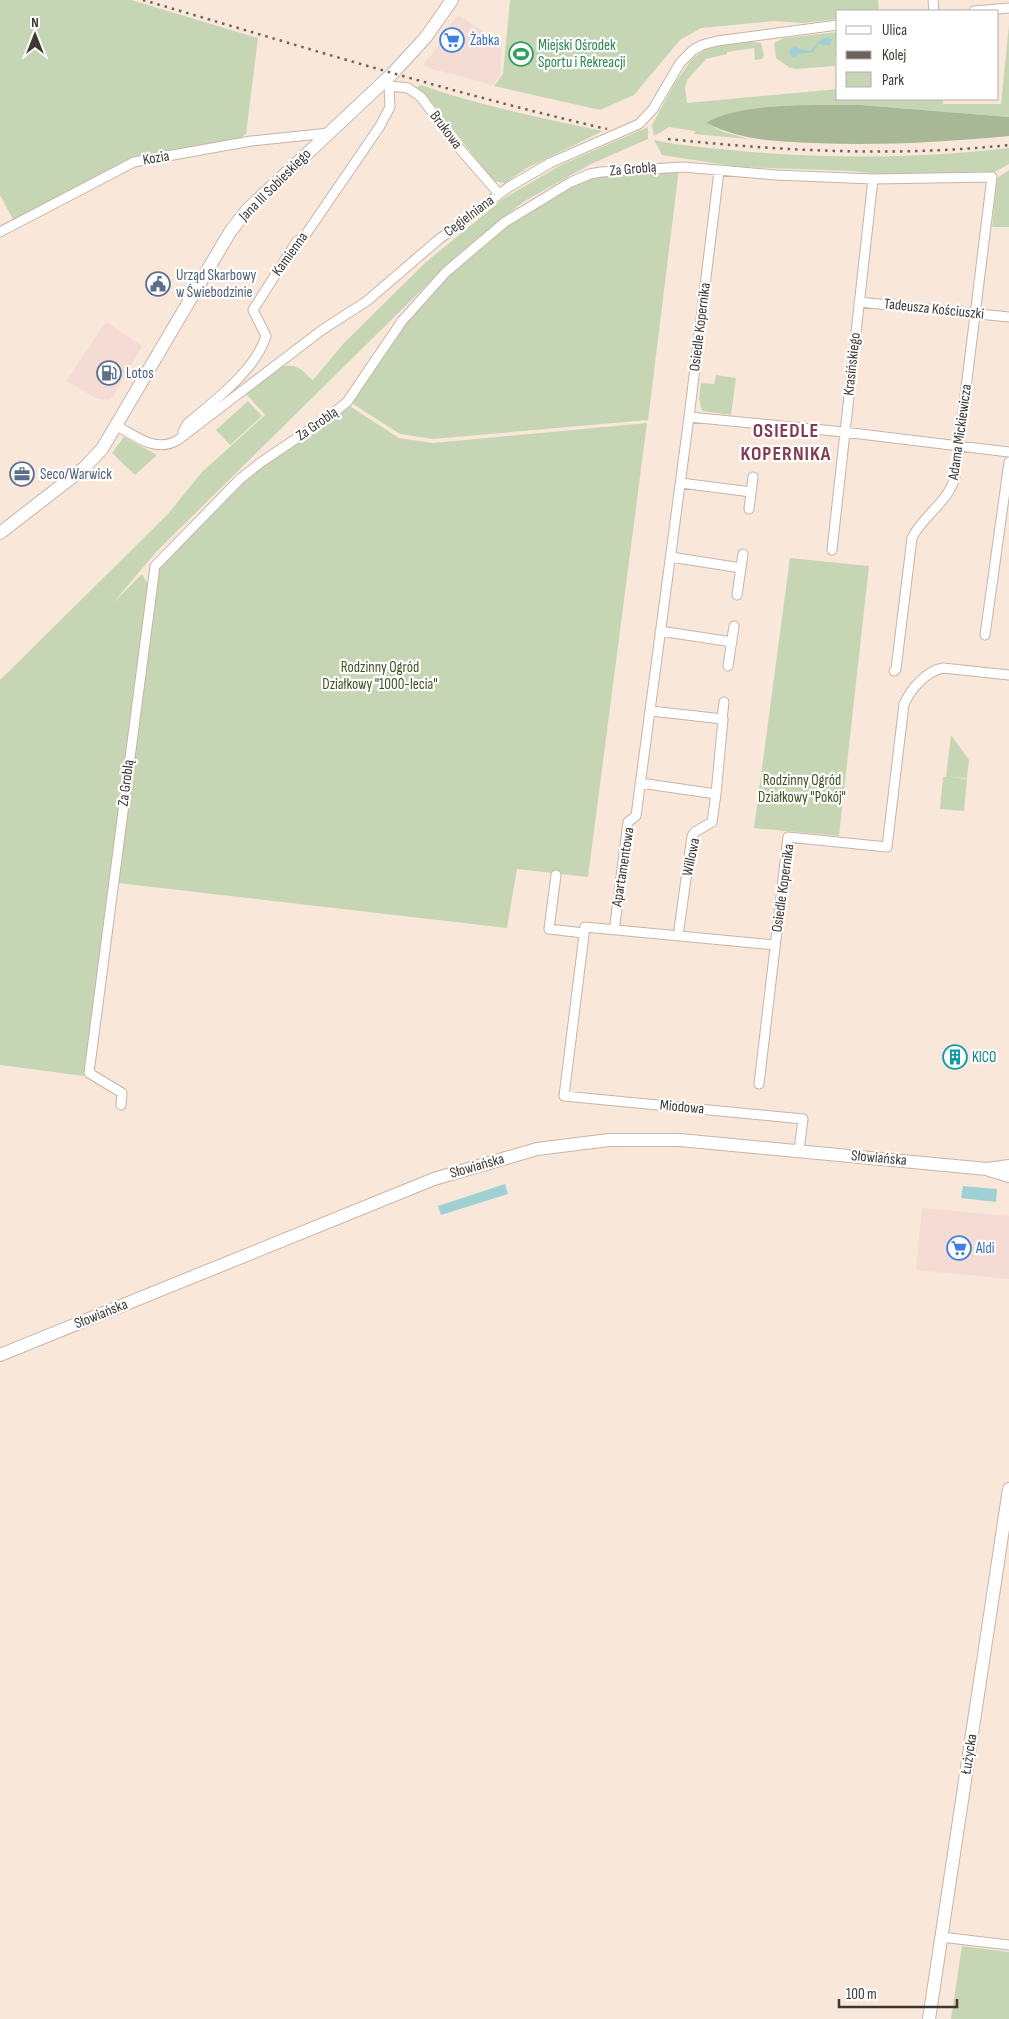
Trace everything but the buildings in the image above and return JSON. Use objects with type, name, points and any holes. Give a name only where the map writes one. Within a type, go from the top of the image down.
[{"type":"street","name":"Jana III Sobieskiego","points":[[0,533],[84,468],[102,449],[230,232],[247,210],[329,133],[386,84],[426,37],[452,0]]},
{"type":"street","points":[[986,10],[1009,8]]},
{"type":"street","name":"Cegielniana","points":[[117,426],[142,440],[158,446],[173,443],[185,436],[322,330],[367,301],[438,240],[499,194],[540,168],[639,124],[653,109],[684,58],[697,47],[717,41],[836,25]]},
{"type":"street","name":"Brukowa","points":[[386,84],[408,88],[421,96],[454,142],[499,194]]},
{"type":"street","name":"Kamienna","points":[[185,436],[183,432],[187,424],[229,388],[255,357],[265,340],[262,327],[253,310],[297,241],[304,237],[387,113],[391,102],[386,84]]},
{"type":"street","name":"Kozia","points":[[0,232],[134,162],[250,142],[329,133]]},
{"type":"street","name":"Za Groblą","points":[[122,1105],[122,1093],[89,1073],[155,566],[240,479],[260,463],[331,416],[347,402],[413,307],[452,266],[505,222],[556,190],[590,174],[666,166],[719,171],[873,179],[992,177]]},
{"type":"street","name":"Osiedle Kopernika","points":[[640,783],[671,557],[719,171]]},
{"type":"street","name":"Adama Mickiewicza","points":[[894,671],[896,669],[912,538],[917,526],[951,490],[959,446],[992,177]]},
{"type":"street","name":"Krasińskiego","points":[[832,550],[873,179]]},
{"type":"street","name":"Tadeusza Kościuszki","points":[[859,302],[1009,317]]},
{"type":"street","points":[[689,417],[844,432],[1009,452]]},
{"type":"street","points":[[985,635],[1009,462]]},
{"type":"street","points":[[749,509],[753,477]]},
{"type":"street","points":[[680,484],[751,492]]},
{"type":"street","points":[[737,595],[743,554]]},
{"type":"street","points":[[671,557],[741,568]]},
{"type":"street","points":[[728,666],[734,626]]},
{"type":"street","points":[[660,632],[732,642]]},
{"type":"street","name":"Osiedle Kopernika","points":[[759,1084],[788,837],[887,847],[904,704],[908,695],[935,669],[943,668],[1009,675]]},
{"type":"street","points":[[640,783],[716,794],[724,702]]},
{"type":"street","points":[[651,711],[722,719]]},
{"type":"street","name":"Apartamentowa","points":[[615,924],[628,822],[636,816],[640,783]]},
{"type":"street","name":"Willowa","points":[[679,929],[692,836],[695,832],[712,822],[716,794]]},
{"type":"street","points":[[556,875],[549,929],[584,933]]},
{"type":"street","name":"Osiedle Kopernika","points":[[584,933],[585,927],[775,945]]},
{"type":"street","name":"Miodowa","points":[[584,933],[564,1096],[804,1118],[799,1150]]},
{"type":"street","name":"Słowiańska","points":[[0,1355],[434,1179],[521,1153],[574,1144],[635,1140],[680,1140],[987,1169],[1009,1176]]},
{"type":"street","name":"Słowiańska","points":[[987,1169],[1009,1166]]},
{"type":"street","name":"Łużycka","points":[[929,2019],[1009,1489]]},
{"type":"street","points":[[941,1937],[1009,1945]]},
{"type":"shaded area","points":[[458,15],[502,43],[500,76],[493,85],[429,68],[423,64],[450,32],[447,29]]},
{"type":"shaded area","points":[[106,322],[142,346],[113,397],[108,400],[98,399],[66,381]]},
{"type":"shaded area","points":[[922,1208],[1009,1216],[1009,1279],[916,1270]]},
{"type":"green space","points":[[0,0],[131,0],[258,38],[246,134],[237,140],[131,161],[14,221],[0,195]]},
{"type":"green space","points":[[510,0],[878,0],[879,10],[836,10],[836,19],[804,23],[774,21],[701,28],[680,40],[634,95],[600,110],[494,86],[503,74]]},
{"type":"green space","points":[[1009,25],[1009,117],[861,105],[815,105],[706,123],[724,132],[749,139],[694,134],[695,131],[669,127],[654,136],[652,125],[675,83],[692,59],[708,48],[745,41],[761,43],[764,55],[762,59],[755,60],[754,48],[727,52],[727,54],[706,59],[687,80],[685,88],[687,103],[836,89],[836,100],[943,100],[943,104],[1001,104]]},
{"type":"green space","points":[[836,32],[835,66],[790,68],[776,58],[774,43],[784,38]]},
{"type":"green space","points":[[421,85],[488,105],[603,131],[527,168],[505,183],[493,181],[433,104],[416,88]]},
{"type":"green space","points":[[815,105],[861,105],[1009,117],[1009,136],[912,143],[814,143],[772,141],[746,137],[706,123],[717,117],[744,110]]},
{"type":"green space","points":[[648,127],[648,139],[591,164],[523,202],[454,258],[156,552],[113,603],[142,574],[148,584],[84,1076],[0,1065],[0,680],[168,514],[202,472],[265,415],[246,394],[264,378],[277,369],[291,366],[300,369],[313,380],[344,343],[425,263],[503,199],[561,165]]},
{"type":"green space","points":[[654,140],[716,149],[817,156],[913,156],[1009,148],[1009,164],[993,173],[881,174],[739,167],[662,155]]},
{"type":"green space","points":[[679,169],[648,420],[433,439],[400,434],[350,402],[403,322],[448,273],[507,224],[558,193],[591,177]]},
{"type":"green space","points":[[1009,170],[1009,227],[992,227],[997,178]]},
{"type":"green space","points":[[716,375],[736,378],[731,415],[702,411],[699,398],[701,383],[714,384]]},
{"type":"green space","points":[[248,401],[262,416],[230,445],[216,430]]},
{"type":"green space","name":"Rodzinny Ogród Działkowy \"1000-lecia\"","points":[[348,405],[399,438],[433,443],[647,423],[588,877],[517,869],[507,928],[118,883],[159,568],[209,514],[249,477]]},
{"type":"green space","points":[[124,437],[157,455],[135,475],[112,453]]},
{"type":"green space","name":"Rodzinny Ogród Działkowy \"Pokój\"","points":[[790,558],[869,566],[839,836],[754,828]]},
{"type":"green space","points":[[951,735],[969,760],[967,778],[952,777],[967,779],[964,811],[940,809],[943,777],[946,777]]},
{"type":"green space","points":[[962,1946],[1009,1952],[1009,2019],[951,2019]]},
{"type":"water","points":[[826,37],[832,39],[830,46],[819,44],[813,52],[799,54],[794,58],[789,53],[790,49],[795,46],[799,49],[811,51],[816,44]]},
{"type":"water","points":[[505,1184],[508,1194],[441,1215],[438,1206]]},
{"type":"water","points":[[963,1186],[997,1189],[996,1202],[961,1198]]},
{"type":"railway","points":[[143,0],[432,84],[607,129]]},
{"type":"railway","points":[[668,139],[753,147],[881,152],[966,149],[1009,145]]},
{"type":"place","name":"Żabka","points":[[452,40]]},
{"type":"place","name":"Miejski Ośrodek Sportu i Rekreacji","points":[[521,54]]},
{"type":"place","name":"Urząd Skarbowy w Świebodzinie","points":[[158,284]]},
{"type":"place","name":"Lotos","points":[[109,373]]},
{"type":"place","name":"Seco/Warwick","points":[[22,474]]},
{"type":"place","name":"KICO","points":[[955,1057]]},
{"type":"place","name":"Aldi","points":[[959,1248]]},
{"type":"district","name":"OSIEDLE KOPERNIKA","points":[[786,442]]}]
